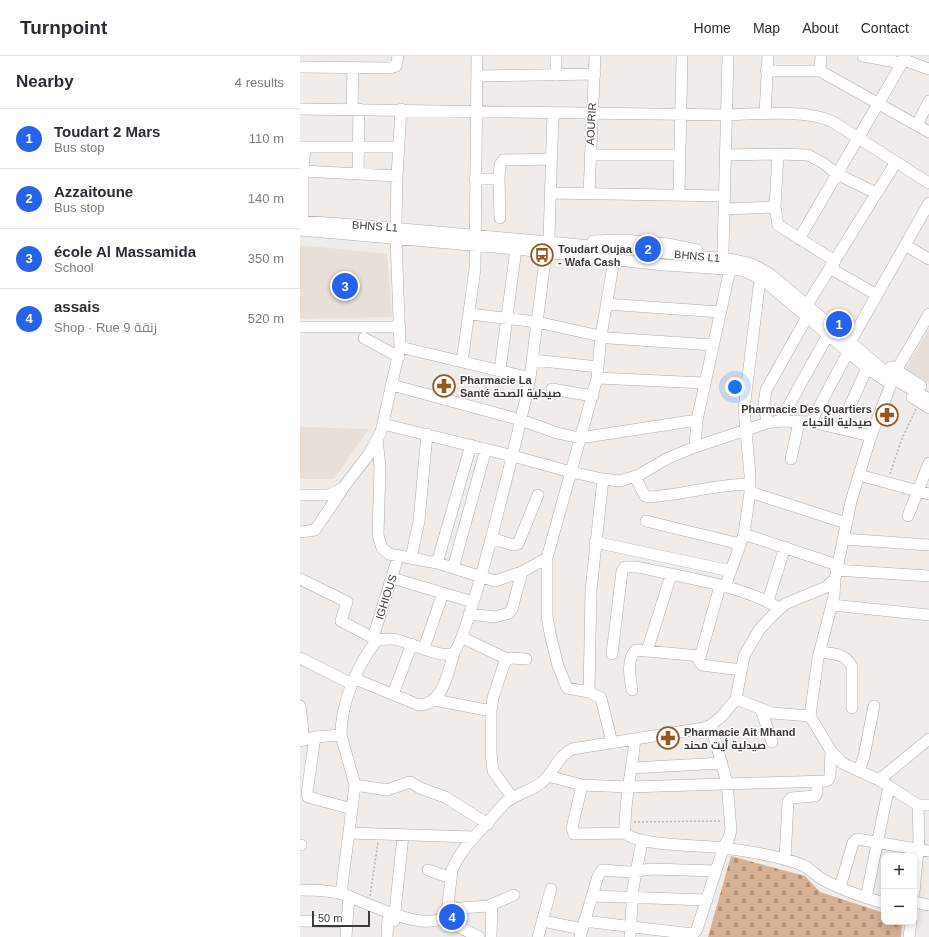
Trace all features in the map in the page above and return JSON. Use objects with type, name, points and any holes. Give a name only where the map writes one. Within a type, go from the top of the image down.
[{"type":"street","points":[[300,67],[320,61],[354,68],[390,68],[396,66],[398,56]]},
{"type":"street","points":[[462,362],[470,314],[476,237],[475,112],[477,56]]},
{"type":"street","points":[[556,56],[556,75]]},
{"type":"street","name":"AOURIR","points":[[588,193],[595,56]]},
{"type":"street","points":[[680,194],[682,56]]},
{"type":"street","points":[[723,252],[728,115],[728,56]]},
{"type":"street","points":[[765,114],[766,71],[768,56]]},
{"type":"street","points":[[820,71],[821,56]]},
{"type":"street","points":[[863,56],[904,60],[929,69]]},
{"type":"street","points":[[799,239],[904,60]]},
{"type":"street","points":[[354,68],[358,174]]},
{"type":"street","points":[[766,71],[820,71],[929,132]]},
{"type":"street","points":[[476,76],[595,74]]},
{"type":"street","points":[[917,125],[929,101]]},
{"type":"street","points":[[300,109],[682,115],[765,114],[820,116],[833,122],[929,183]]},
{"type":"street","points":[[396,222],[401,110]]},
{"type":"street","points":[[549,237],[553,113]]},
{"type":"street","points":[[399,148],[302,147],[303,170],[301,217],[396,222],[476,237],[516,249],[614,260],[730,269],[751,274],[760,279],[807,317],[867,368],[929,391]]},
{"type":"street","points":[[726,155],[778,154],[808,156],[823,163],[837,174],[876,193]]},
{"type":"street","points":[[778,154],[775,207],[778,225],[834,263]]},
{"type":"street","points":[[590,155],[680,155]]},
{"type":"street","points":[[500,218],[499,179],[500,165],[503,160],[552,159]]},
{"type":"street","points":[[810,300],[896,162]]},
{"type":"street","points":[[303,170],[397,176]]},
{"type":"street","points":[[475,179],[499,179]]},
{"type":"street","points":[[550,193],[680,194],[724,196]]},
{"type":"street","points":[[853,337],[929,203]]},
{"type":"street","points":[[724,208],[775,207]]},
{"type":"street","name":"BHNS L1","points":[[301,217],[476,237],[730,258],[752,264],[770,274],[894,378],[929,396]]},
{"type":"street","points":[[300,230],[396,238],[549,237],[668,244],[700,250],[744,255],[764,264],[810,300],[853,337],[894,378],[924,400],[929,408]]},
{"type":"street","points":[[300,532],[315,530],[343,488],[369,454],[383,424],[399,352],[400,327],[396,238]]},
{"type":"street","points":[[905,245],[929,259]]},
{"type":"street","points":[[500,370],[516,249]]},
{"type":"street","points":[[300,658],[354,681],[393,694],[419,705],[425,705],[435,700],[444,684],[454,653],[463,638],[513,456],[533,360],[546,252]]},
{"type":"street","points":[[612,743],[604,703],[599,695],[567,688],[558,666],[553,651],[547,616],[547,558],[593,396],[601,336],[614,260]]},
{"type":"street","points":[[834,263],[833,268],[838,273],[877,296]]},
{"type":"street","points":[[695,447],[696,420],[730,269]]},
{"type":"street","points":[[741,670],[702,665],[699,661],[722,587],[731,572],[742,539],[750,488],[747,430],[744,409],[760,279]]},
{"type":"street","points":[[606,304],[720,312]]},
{"type":"street","points":[[470,314],[537,322],[619,339],[713,345]]},
{"type":"street","points":[[915,889],[924,850],[924,805],[879,780],[842,764],[831,751],[810,716],[820,652],[832,605],[836,571],[846,523],[859,475],[871,436],[894,378],[929,314]]},
{"type":"street","points":[[767,424],[764,404],[766,390],[807,317]]},
{"type":"street","points":[[300,327],[400,327]]},
{"type":"street","points":[[780,421],[828,335]]},
{"type":"street","points":[[364,338],[399,352],[462,362],[530,378]]},
{"type":"street","points":[[811,422],[848,352]]},
{"type":"street","points":[[533,360],[597,372],[704,383]]},
{"type":"street","points":[[840,428],[867,368]]},
{"type":"street","points":[[392,385],[521,420],[580,438],[696,420]]},
{"type":"street","points":[[552,389],[593,396]]},
{"type":"street","points":[[383,424],[471,445],[571,472],[620,481],[636,477],[668,458],[695,447],[780,421],[811,422],[871,436]]},
{"type":"street","points":[[791,458],[799,422]]},
{"type":"street","points":[[411,558],[419,521],[427,434]]},
{"type":"street","points":[[377,439],[380,467],[379,542],[389,554],[453,568],[495,581],[522,572],[547,558]]},
{"type":"street","points":[[437,564],[471,445]]},
{"type":"street","points":[[453,568],[486,449]]},
{"type":"street","points":[[908,516],[929,463]]},
{"type":"street","points":[[859,475],[929,494]]},
{"type":"street","points":[[636,477],[645,496],[649,497],[676,494],[720,485],[750,488],[846,523]]},
{"type":"street","points":[[589,692],[591,590],[603,479]]},
{"type":"street","points":[[300,495],[329,495],[343,488]]},
{"type":"street","points":[[491,538],[513,545],[518,544],[538,495]]},
{"type":"street","points":[[646,521],[785,547],[836,571],[929,576]]},
{"type":"street","points":[[843,540],[929,545]]},
{"type":"street","points":[[595,542],[731,572]]},
{"type":"street","points":[[768,601],[785,547]]},
{"type":"street","name":"IGHIOUS","points":[[341,736],[343,715],[354,681],[375,639],[398,557]]},
{"type":"street","points":[[612,654],[624,569],[629,566],[722,587],[768,601],[779,608]]},
{"type":"street","points":[[300,890],[345,895],[391,919],[406,925],[429,930],[439,924],[446,915],[452,870],[458,858],[474,837],[512,797],[540,784],[548,776],[557,761],[572,749],[686,732],[711,725],[722,716],[736,699],[744,656],[759,630],[779,608],[826,587],[836,571]]},
{"type":"street","points":[[470,614],[495,616],[509,613],[512,609],[522,572]]},
{"type":"street","points":[[646,651],[670,575]]},
{"type":"street","points":[[392,578],[473,602]]},
{"type":"street","points":[[300,579],[347,602],[341,621],[375,639],[390,639],[412,644],[441,654],[449,655],[454,653]]},
{"type":"street","points":[[424,648],[443,593]]},
{"type":"street","points":[[832,605],[929,615]]},
{"type":"street","points":[[463,638],[507,659],[526,659]]},
{"type":"street","points":[[393,694],[412,644]]},
{"type":"street","points":[[632,690],[630,671],[633,655],[636,650],[700,656]]},
{"type":"street","points":[[820,652],[841,655],[850,662],[852,667],[852,708]]},
{"type":"street","points":[[507,659],[493,698],[491,711],[491,753],[493,771],[512,797]]},
{"type":"street","points":[[736,699],[772,713],[810,716]]},
{"type":"street","points":[[435,700],[491,711]]},
{"type":"street","points":[[300,706],[306,739],[308,797],[352,809]]},
{"type":"street","points":[[859,771],[864,756],[874,706]]},
{"type":"street","points":[[761,709],[772,742]]},
{"type":"street","points":[[543,921],[582,929],[690,936],[698,926],[724,848],[729,838],[730,821],[727,783],[711,725]]},
{"type":"street","points":[[306,739],[341,736],[355,785],[349,833],[345,895],[347,922],[346,937]]},
{"type":"street","points":[[635,739],[624,827],[628,837],[642,841],[724,848],[785,860],[808,868],[820,878],[840,887],[866,898],[881,902]]},
{"type":"street","points":[[879,780],[929,739]]},
{"type":"street","points":[[548,776],[582,784],[629,787],[727,783],[817,782],[825,781],[830,778],[831,751]]},
{"type":"street","points":[[632,768],[722,763]]},
{"type":"street","points":[[355,785],[386,790],[410,782],[420,788],[438,794],[488,824]]},
{"type":"street","points":[[785,860],[788,802],[792,798],[815,796],[817,792],[817,782]]},
{"type":"street","points":[[582,784],[572,828],[574,834],[624,827]]},
{"type":"street","points":[[866,898],[889,786]]},
{"type":"street","points":[[349,833],[403,836],[474,837]]},
{"type":"street","points":[[386,937],[391,919],[403,836]]},
{"type":"street","points":[[840,887],[854,840],[859,838],[924,850]]},
{"type":"street","points":[[630,932],[633,897],[642,841]]},
{"type":"street","points":[[582,929],[598,876],[602,870],[629,872],[652,869],[716,871]]},
{"type":"street","points":[[428,870],[451,878]]},
{"type":"street","points":[[538,937],[551,889]]},
{"type":"street","points":[[446,915],[492,904],[514,895]]},
{"type":"street","points":[[592,896],[707,900]]},
{"type":"street","points":[[917,903],[929,905]]},
{"type":"street","points":[[491,937],[492,904]]},
{"type":"street","points":[[446,915],[479,937]]},
{"type":"street","points":[[300,921],[347,922]]},
{"type":"street","points":[[909,937],[911,925]]},
{"type":"path","points":[[886,483],[901,441],[924,400]]},
{"type":"path","points":[[624,827],[730,821]]},
{"type":"path","points":[[369,907],[379,834]]},
{"type":"shaded area","points":[[300,245],[387,254],[392,317],[300,319]]},
{"type":"shaded area","points":[[929,329],[929,384],[905,370]]},
{"type":"shaded area","points":[[300,427],[369,429],[334,479],[300,479]]},
{"type":"green space","points":[[731,856],[805,876],[820,892],[881,912],[881,925],[902,925],[901,937],[708,937]]},
{"type":"place","name":"Azzaitoune","points":[[648,249]]},
{"type":"place","name":"Toudart Oujaa - Wafa Cash","points":[[542,255]]},
{"type":"place","name":"école Al Massamida","points":[[345,286]]},
{"type":"place","name":"Toudart 2 Mars","points":[[839,324]]},
{"type":"place","name":"Pharmacie La Santé صيدلية الصحة","points":[[444,386]]},
{"type":"place","name":"Pharmacie Des Quartiers صيدلية الأحياء","points":[[887,415]]},
{"type":"place","name":"Pharmacie Ait Mhand صيدلية أيت محند","points":[[668,738]]},
{"type":"place","name":"assais","points":[[452,917]]}]
